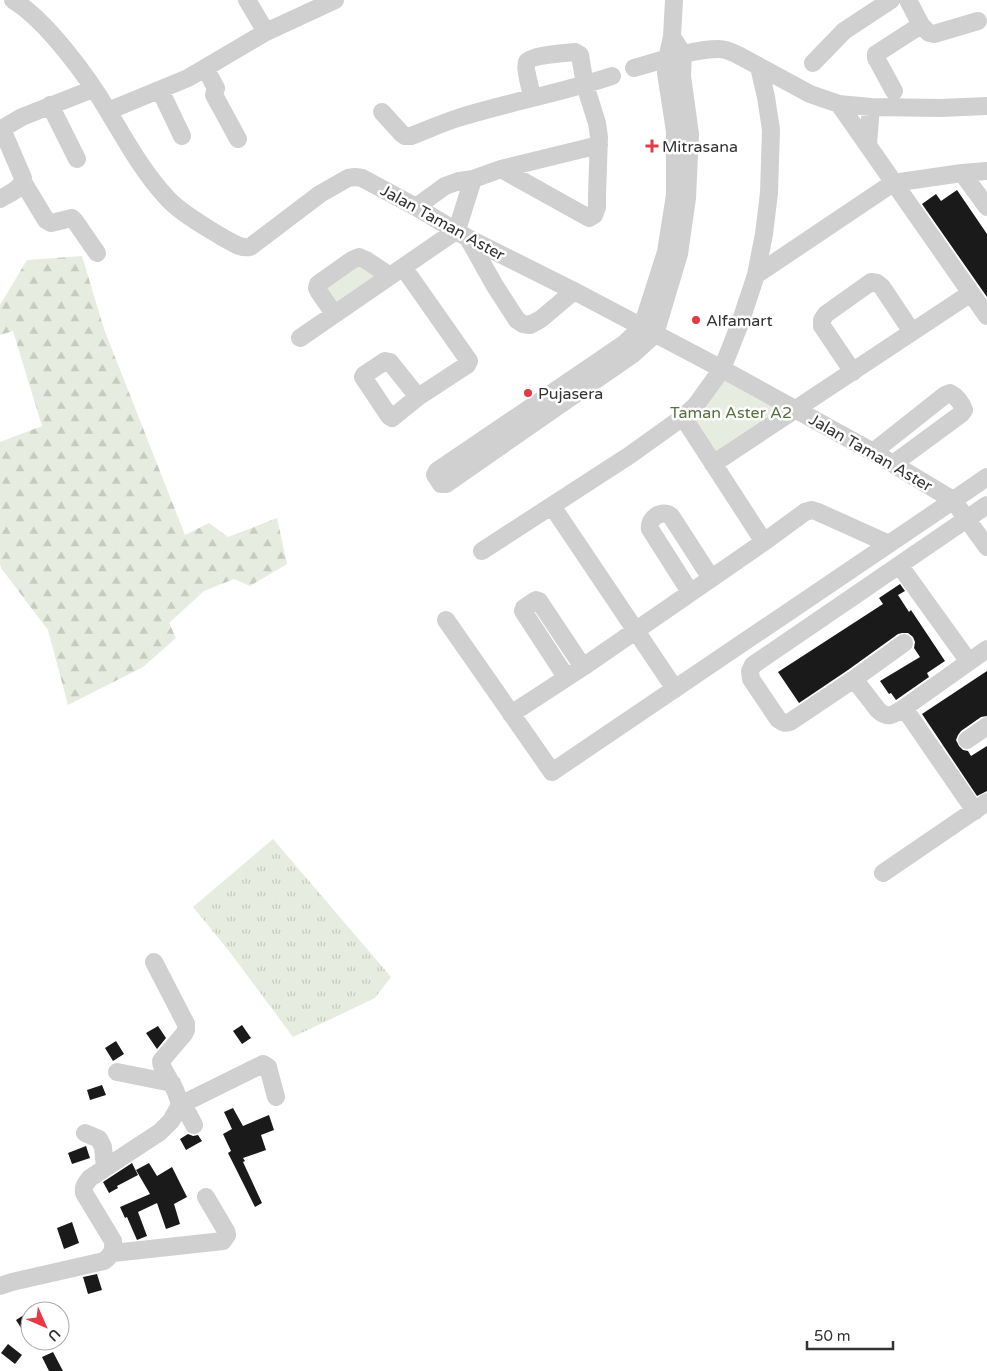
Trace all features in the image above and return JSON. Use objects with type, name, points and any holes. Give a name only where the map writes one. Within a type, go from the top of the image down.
[{"type":"street","points":[[13,0],[49,32],[72,60],[108,111],[188,78],[266,32],[335,0]]},
{"type":"street","points":[[247,0],[266,32]]},
{"type":"street","points":[[649,330],[624,344],[437,471],[435,475],[441,484],[446,484],[633,354],[649,330],[679,254],[687,198],[690,134],[682,76],[675,57],[672,37],[674,0]]},
{"type":"street","points":[[813,63],[844,31],[891,0]]},
{"type":"street","points":[[908,0],[921,25],[929,33],[934,34],[978,21]]},
{"type":"street","points":[[894,91],[876,58],[876,54],[921,25]]},
{"type":"street","points":[[634,68],[675,57],[720,49],[728,50],[810,94],[839,104],[871,107],[941,108],[987,106]]},
{"type":"street","points":[[501,169],[589,218],[594,215],[599,145],[597,123],[585,85],[580,55],[577,53],[530,59],[526,67],[532,97]]},
{"type":"street","points":[[482,551],[652,440],[683,417],[696,405],[722,369],[739,326],[756,274],[764,234],[771,160],[770,130],[759,67]]},
{"type":"street","points":[[205,68],[216,88],[214,95],[238,139]]},
{"type":"street","points":[[382,112],[404,136],[411,136],[457,118],[532,97],[585,85],[612,76]]},
{"type":"street","points":[[93,89],[22,117],[1,129],[23,178],[23,182],[46,220],[51,223],[72,218],[98,254]]},
{"type":"street","points":[[160,90],[182,136]]},
{"type":"street","points":[[839,104],[987,316]]},
{"type":"street","points":[[50,105],[77,159]]},
{"type":"street","points":[[868,144],[871,107]]},
{"type":"street","name":"Jalan Taman Aster","points":[[108,111],[138,161],[169,200],[208,229],[238,246],[250,247],[320,194],[348,178],[362,178],[416,206],[463,234],[722,369],[873,452],[953,500]]},
{"type":"street","points":[[416,206],[445,186],[459,181],[599,145]]},
{"type":"street","points":[[756,274],[893,182],[987,171]]},
{"type":"street","points":[[962,173],[987,207]]},
{"type":"street","points":[[472,179],[463,234],[517,320],[523,324],[530,325],[574,291]]},
{"type":"street","points":[[0,199],[18,189],[23,182]]},
{"type":"street","points":[[300,338],[396,272],[463,234]]},
{"type":"street","points":[[334,314],[317,288],[318,284],[345,265],[359,257],[396,272],[469,361],[461,369],[418,398]]},
{"type":"street","points":[[853,372],[822,326],[822,320],[826,314],[871,282],[877,283],[882,287],[912,332]]},
{"type":"street","points":[[713,464],[971,293]]},
{"type":"street","points":[[873,452],[946,395],[950,393],[954,395],[963,406],[964,410],[961,414],[893,464]]},
{"type":"street","points":[[683,417],[764,542]]},
{"type":"street","points":[[446,620],[552,772],[987,477]]},
{"type":"street","points":[[953,500],[987,547]]},
{"type":"street","points":[[904,643],[787,723],[781,722],[778,719],[751,679],[750,671],[753,666],[987,505]]},
{"type":"street","points":[[552,506],[675,689]]},
{"type":"street","points":[[511,714],[583,667],[805,512],[812,510],[818,512],[889,544]]},
{"type":"street","points":[[690,592],[650,529],[649,524],[652,519],[662,513],[667,513],[671,516],[711,578]]},
{"type":"street","points":[[900,566],[969,662]]},
{"type":"street","points":[[566,677],[523,611],[524,608],[536,600],[583,667]]},
{"type":"street","points":[[854,679],[878,710],[886,716],[904,708],[987,649]]},
{"type":"street","points":[[883,873],[981,806],[904,708]]},
{"type":"street","points":[[967,740],[987,726]]},
{"type":"street","points":[[154,962],[186,1024],[184,1034],[161,1061],[161,1065],[194,1125]]},
{"type":"street","points":[[0,1286],[104,1261],[112,1253],[113,1241],[84,1193],[83,1188],[90,1178],[160,1132],[171,1121],[182,1105],[263,1064],[268,1067],[276,1098]]},
{"type":"street","points":[[117,1072],[172,1083]]},
{"type":"street","points":[[85,1133],[99,1139],[103,1147],[105,1168]]},
{"type":"street","points":[[112,1253],[223,1241],[227,1235],[226,1231],[206,1197]]},
{"type":"green space","points":[[82,256],[104,329],[185,535],[209,523],[228,537],[277,518],[287,564],[250,586],[234,579],[204,591],[169,623],[176,638],[143,667],[68,705],[48,630],[1,568],[0,564],[0,442],[42,426],[13,331],[0,335],[0,305],[27,260]]},
{"type":"green space","points":[[353,262],[387,276],[335,311],[323,282]]},
{"type":"green space","name":"Taman Aster A2","points":[[722,372],[793,409],[718,458],[690,414]]},
{"type":"green space","points":[[273,839],[391,977],[375,998],[293,1037],[229,951],[193,907]]},
{"type":"building","points":[[957,190],[987,234],[987,297],[922,204],[936,194],[941,201]]},
{"type":"building","points":[[900,584],[905,591],[898,595],[909,612],[911,610],[945,661],[927,673],[929,677],[896,700],[880,681],[920,657],[914,648],[915,642],[913,637],[908,633],[898,634],[799,703],[778,672],[883,604],[879,598]]},
{"type":"building","points":[[987,671],[987,716],[981,717],[961,731],[956,740],[959,746],[963,750],[968,751],[971,756],[987,746],[987,791],[977,796],[922,714]]},
{"type":"building","points":[[242,1025],[251,1038],[242,1044],[233,1031]]},
{"type":"building","points":[[158,1026],[166,1038],[157,1049],[146,1033]]},
{"type":"building","points":[[116,1041],[124,1054],[113,1061],[105,1048]]},
{"type":"building","points":[[102,1085],[106,1095],[90,1100],[87,1090]]},
{"type":"building","points":[[233,1108],[243,1126],[269,1115],[274,1130],[261,1135],[266,1150],[243,1158],[245,1161],[243,1162],[262,1203],[255,1207],[228,1153],[231,1151],[223,1134],[232,1129],[224,1112]]},
{"type":"building","points":[[188,1134],[198,1135],[202,1141],[186,1150],[180,1139]]},
{"type":"building","points":[[86,1146],[90,1158],[72,1164],[68,1153]]},
{"type":"building","points":[[132,1163],[138,1175],[117,1186],[118,1188],[109,1193],[103,1182]]},
{"type":"building","points":[[149,1163],[157,1176],[172,1167],[187,1197],[174,1204],[180,1224],[166,1229],[157,1203],[138,1212],[147,1236],[137,1240],[127,1217],[125,1218],[120,1207],[150,1194],[136,1170]]},
{"type":"building","points":[[72,1222],[79,1243],[64,1249],[57,1228]]},
{"type":"building","points":[[97,1274],[102,1290],[88,1294],[83,1277]]},
{"type":"building","points":[[20,1317],[20,1326],[16,1320]]},
{"type":"building","points":[[8,1344],[22,1355],[15,1364],[1,1353]]},
{"type":"building","points":[[53,1352],[63,1371],[49,1371],[42,1357]]},
{"type":"place","name":"Mitrasana","points":[[652,146]]},
{"type":"place","name":"Alfamart","points":[[696,320]]},
{"type":"place","name":"Pujasera","points":[[528,393]]}]
